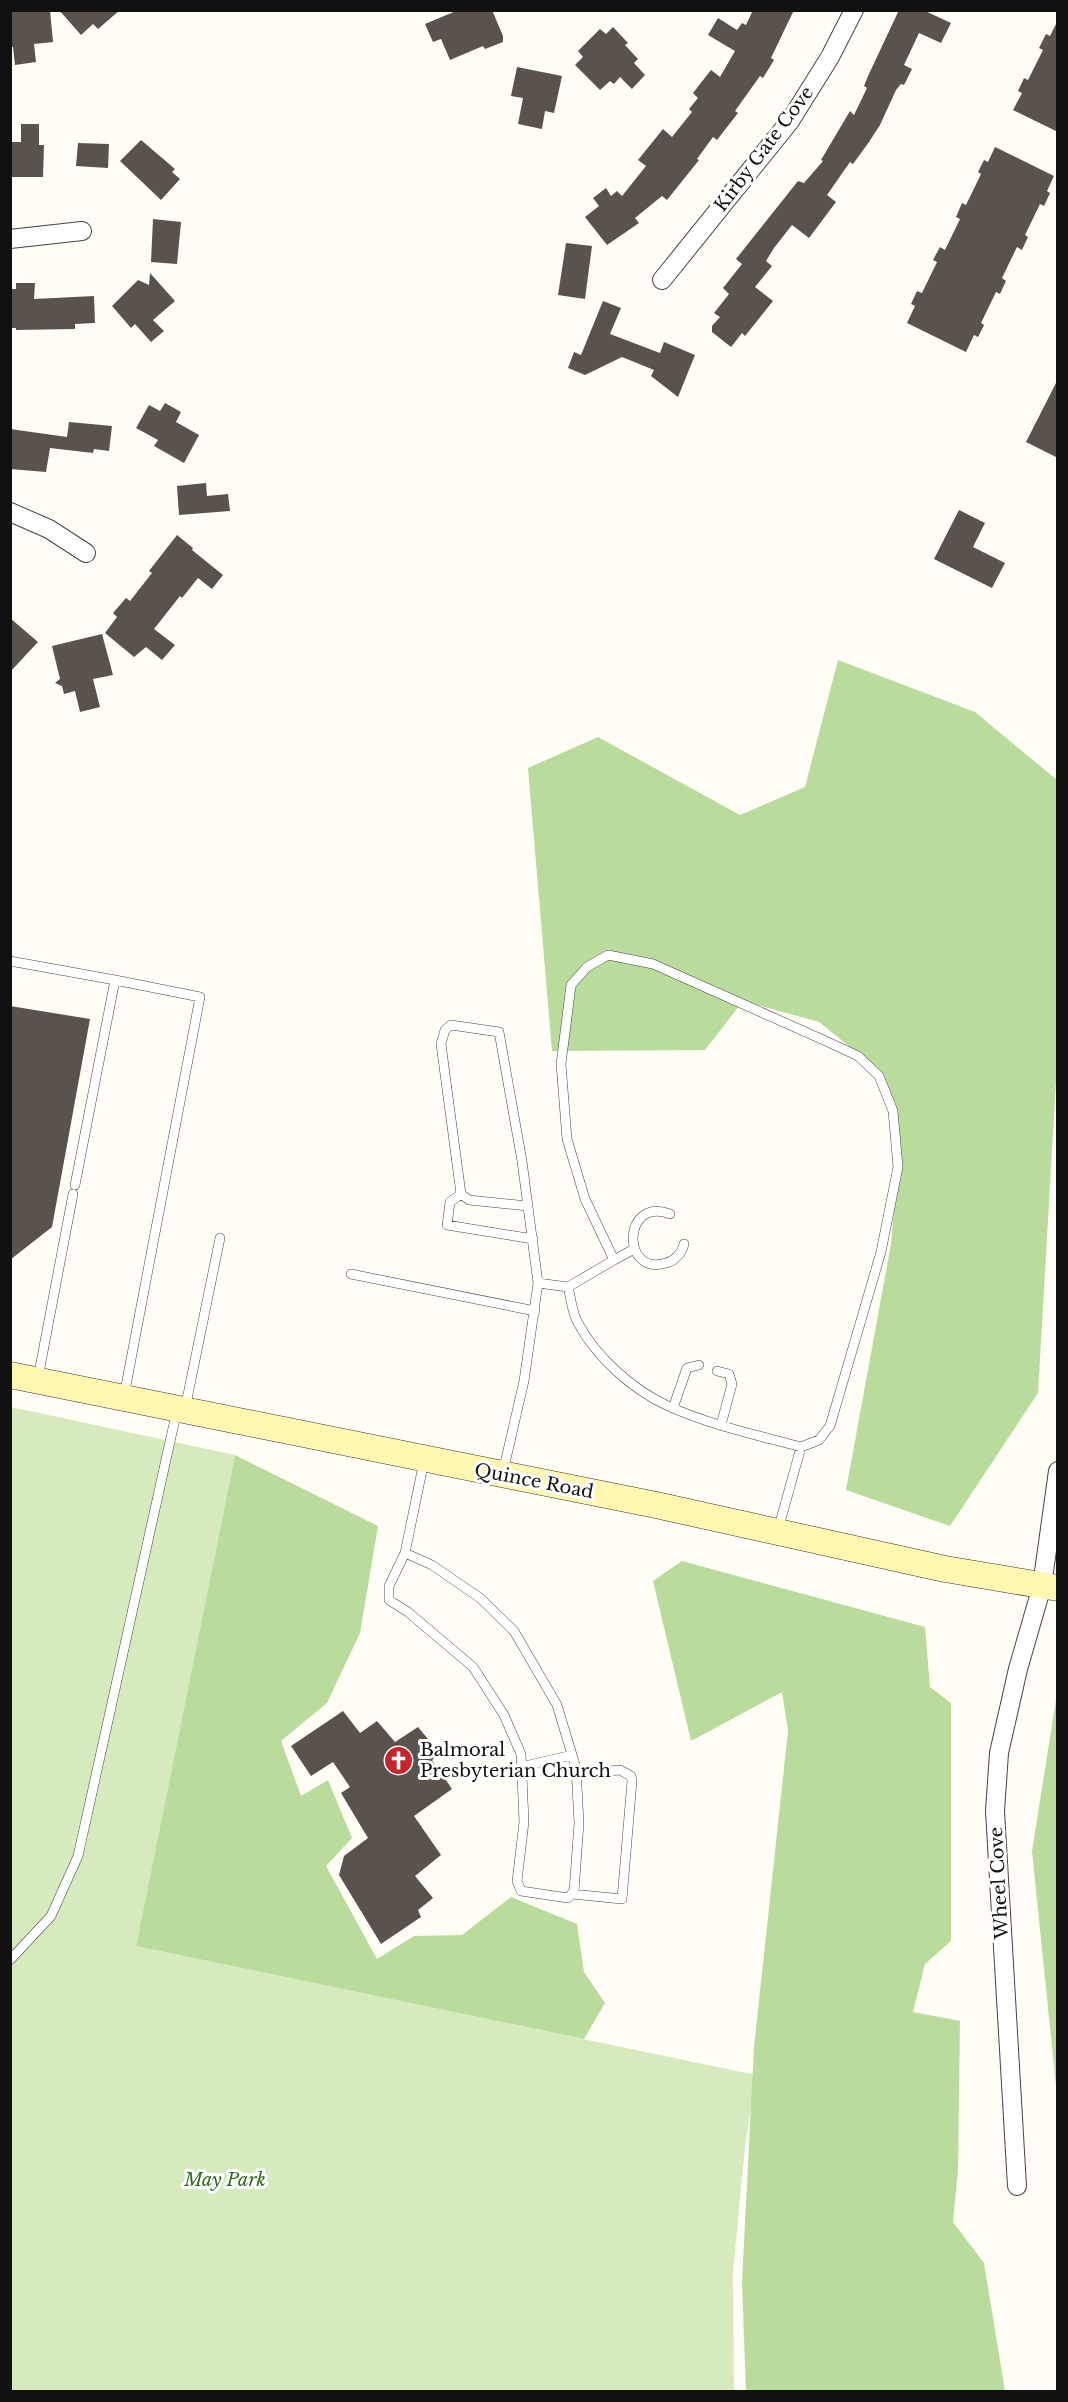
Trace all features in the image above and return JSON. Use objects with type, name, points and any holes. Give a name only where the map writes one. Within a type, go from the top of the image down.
[{"type":"main road","name":"Quince Road","points":[[10,1375],[503,1474],[945,1569],[1050,1587]]},
{"type":"street","name":"Kirby Gate Cove","points":[[662,280],[790,121],[830,57],[854,10]]},
{"type":"street","points":[[10,239],[82,231]]},
{"type":"street","points":[[10,512],[42,525],[86,553]]},
{"type":"street","name":"Wheel Cove","points":[[1017,2186],[995,1811],[999,1753],[1018,1669],[1050,1587],[1058,1471]]},
{"type":"lane","points":[[568,1287],[577,1322],[598,1352],[632,1383],[673,1408],[721,1425],[801,1448],[819,1440],[831,1426],[881,1252],[898,1167],[893,1111],[879,1076],[858,1056],[653,964],[608,955],[587,967],[571,985],[561,1064],[567,1138],[585,1199],[614,1260]]},
{"type":"lane","points":[[10,961],[200,997],[123,1398]]},
{"type":"lane","points":[[38,1381],[115,980]]},
{"type":"lane","points":[[503,1474],[525,1381],[538,1283],[528,1206],[500,1032],[451,1026],[445,1030],[441,1044],[461,1194],[469,1200],[528,1206]]},
{"type":"lane","points":[[461,1194],[450,1202],[447,1225],[532,1239]]},
{"type":"lane","points":[[670,1214],[658,1211],[642,1217],[633,1232],[634,1249],[646,1262],[663,1264],[679,1256],[684,1244]]},
{"type":"lane","points":[[10,1960],[51,1916],[78,1856],[220,1238]]},
{"type":"lane","points":[[538,1283],[568,1287],[634,1249]]},
{"type":"lane","points":[[351,1274],[535,1311]]},
{"type":"lane","points":[[673,1408],[687,1368],[699,1365]]},
{"type":"lane","points":[[717,1371],[729,1374],[732,1384],[721,1425]]},
{"type":"lane","points":[[778,1533],[801,1448]]},
{"type":"lane","points":[[405,1553],[432,1565],[480,1598],[514,1631],[556,1705],[577,1774],[579,1823],[572,1894],[568,1898],[521,1891],[517,1881],[524,1822],[520,1754],[504,1715],[473,1667],[408,1612],[389,1600],[389,1586],[405,1553],[424,1459]]},
{"type":"lane","points":[[521,1767],[572,1755]]},
{"type":"lane","points":[[572,1894],[622,1899],[632,1781],[631,1776],[620,1770],[577,1774]]},
{"type":"green space","points":[[838,660],[975,712],[1057,780],[1058,1047],[1038,1393],[950,1526],[846,1490],[891,1244],[899,1152],[878,1076],[855,1051],[819,1022],[743,1001],[705,1050],[552,1051],[528,768],[598,737],[740,815],[805,787]]},
{"type":"green space","name":"May Park","points":[[11,1407],[235,1455],[136,1946],[756,2075],[745,2146],[733,2273],[734,2391],[11,2392]]},
{"type":"green space","points":[[235,1455],[378,1526],[360,1633],[327,1703],[281,1741],[301,1796],[328,1780],[352,1838],[326,1866],[377,1959],[414,1936],[462,1935],[511,1897],[577,1924],[584,1972],[605,2003],[584,2039],[136,1946]]},
{"type":"green space","points":[[682,1561],[925,1627],[930,1687],[951,1703],[951,1941],[925,1964],[913,2012],[960,2021],[958,2171],[953,2222],[984,2263],[1005,2391],[746,2391],[742,2282],[754,2047],[788,1731],[782,1692],[691,1741],[653,1581]]},
{"type":"green space","points":[[1057,1700],[1057,2096],[1032,1851]]},
{"type":"building","points":[[10,10],[50,10],[53,42],[34,44],[36,62],[15,65],[13,47],[10,47]]},
{"type":"building","points":[[59,10],[120,10],[98,29],[93,24],[81,35]]},
{"type":"building","points":[[492,10],[503,36],[503,42],[485,49],[483,46],[450,60],[441,39],[433,42],[425,24],[456,11]]},
{"type":"building","points":[[753,10],[794,10],[771,58],[774,60],[763,78],[760,76],[735,111],[738,113],[717,140],[713,137],[697,159],[699,160],[667,200],[662,196],[635,218],[639,223],[607,245],[585,217],[599,206],[593,198],[606,188],[611,196],[617,191],[622,196],[646,166],[638,160],[663,129],[672,137],[692,112],[689,109],[698,98],[693,93],[711,70],[720,77],[735,51],[708,35],[718,18],[737,30],[742,23],[746,25]]},
{"type":"building","points":[[899,10],[923,10],[951,23],[941,43],[919,33],[904,65],[912,69],[904,85],[901,84],[896,90],[880,125],[869,142],[853,164],[850,162],[827,195],[836,202],[809,238],[792,225],[774,248],[766,261],[772,266],[755,287],[773,301],[745,336],[742,333],[731,347],[712,332],[712,326],[720,317],[714,313],[729,294],[723,288],[742,264],[736,259],[798,181],[804,183],[823,161],[821,160],[850,111],[854,115],[867,88],[864,86],[868,76]]},
{"type":"building","points":[[1058,20],[1058,132],[1013,110],[1022,93],[1018,91],[1024,78],[1028,80],[1043,50],[1039,48],[1046,34],[1050,36]]},
{"type":"building","points":[[613,27],[628,43],[625,45],[638,59],[634,63],[645,75],[632,89],[620,77],[614,84],[610,81],[600,90],[575,65],[583,57],[578,51],[600,29],[606,34]]},
{"type":"building","points":[[517,67],[562,76],[554,113],[545,111],[542,129],[518,124],[523,98],[511,96]]},
{"type":"building","points":[[21,124],[39,124],[39,145],[44,145],[43,177],[10,177],[10,142],[21,142]]},
{"type":"building","points":[[141,140],[175,169],[172,172],[180,179],[161,200],[120,161]]},
{"type":"building","points":[[78,143],[109,144],[108,168],[76,166]]},
{"type":"building","points":[[995,147],[1054,176],[1047,191],[1050,193],[1044,206],[1040,204],[1025,235],[1028,237],[1022,250],[1017,247],[1002,278],[1006,281],[1000,294],[996,292],[981,323],[984,325],[978,337],[974,335],[966,352],[907,323],[915,306],[911,304],[917,291],[922,293],[937,262],[933,260],[940,247],[945,250],[960,219],[956,217],[962,203],[966,205],[981,174],[978,172],[984,160],[988,162]]},
{"type":"building","points":[[153,219],[181,222],[177,264],[151,262]]},
{"type":"building","points":[[566,243],[592,246],[585,299],[558,295]]},
{"type":"building","points":[[150,273],[175,301],[153,320],[164,331],[151,342],[135,324],[131,328],[112,306],[138,280],[149,285]]},
{"type":"building","points":[[16,283],[35,283],[34,299],[94,296],[95,323],[75,324],[75,329],[16,330],[16,328],[10,328],[10,289],[16,289]]},
{"type":"building","points":[[603,301],[621,308],[610,334],[660,353],[664,342],[695,355],[678,397],[651,376],[654,370],[622,357],[585,375],[568,368],[574,352],[581,355]]},
{"type":"building","points":[[1058,379],[1058,458],[1026,442]]},
{"type":"building","points":[[165,403],[181,412],[176,422],[199,435],[184,463],[154,446],[158,440],[136,428],[149,405],[160,411]]},
{"type":"building","points":[[69,422],[112,426],[109,451],[94,449],[93,453],[50,448],[46,472],[10,469],[10,429],[67,437]]},
{"type":"building","points":[[206,483],[207,496],[228,494],[230,511],[179,515],[177,486]]},
{"type":"building","points":[[959,510],[985,523],[973,547],[1005,563],[992,588],[934,559]]},
{"type":"building","points":[[177,535],[223,575],[212,589],[198,578],[182,598],[180,596],[154,629],[175,645],[162,660],[146,647],[134,657],[105,633],[117,617],[113,613],[126,598],[130,601],[152,573],[149,571]]},
{"type":"building","points":[[10,618],[38,642],[10,672]]},
{"type":"building","points":[[102,634],[113,675],[93,679],[100,707],[80,712],[75,691],[64,694],[62,686],[55,683],[60,679],[52,646]]},
{"type":"building","points":[[10,1006],[90,1019],[52,1227],[10,1260]]},
{"type":"building","points":[[343,1711],[360,1733],[377,1721],[395,1742],[418,1727],[432,1744],[438,1755],[432,1760],[452,1789],[414,1816],[441,1855],[415,1876],[433,1898],[418,1910],[421,1917],[381,1944],[339,1875],[344,1856],[368,1838],[341,1793],[350,1787],[333,1762],[311,1776],[291,1746]]},
{"type":"place","name":"Balmoral Presbyterian Church","points":[[399,1760]]}]
